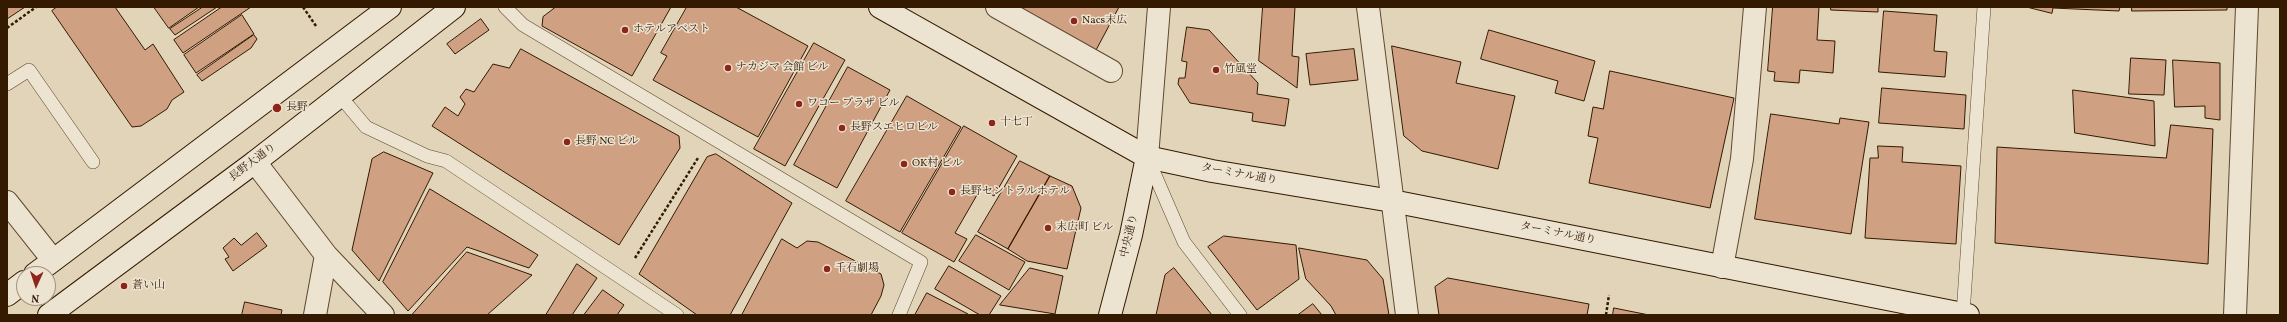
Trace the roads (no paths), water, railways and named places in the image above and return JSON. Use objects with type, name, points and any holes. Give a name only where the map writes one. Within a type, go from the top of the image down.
[{"type":"street","points":[[45,266],[390,7]]},
{"type":"street","name":"長野大通り","points":[[49,315],[255,162],[454,7]]},
{"type":"street","name":"ターミナル通り","points":[[880,7],[1147,157],[1212,171],[1392,201],[1966,315]]},
{"type":"street","points":[[997,7],[1111,71]]},
{"type":"street","name":"中央通り","points":[[1110,315],[1131,235],[1147,157],[1159,7]]},
{"type":"street","points":[[1368,7],[1407,315]]},
{"type":"street","points":[[1722,267],[1742,159],[1755,7]]},
{"type":"street","points":[[2235,315],[2247,7]]},
{"type":"street","points":[[255,162],[326,255],[383,315]]},
{"type":"street","points":[[7,202],[53,260]]},
{"type":"street","points":[[315,315],[326,255]]},
{"type":"street","points":[[7,295],[16,288]]},
{"type":"lane","points":[[504,7],[523,26],[921,262],[899,315]]},
{"type":"lane","points":[[1966,315],[1984,7]]},
{"type":"lane","points":[[7,84],[29,70],[93,162]]},
{"type":"lane","points":[[340,96],[366,127],[420,153],[446,161],[623,277],[677,315]]},
{"type":"lane","points":[[1147,157],[1184,242],[1240,315]]},
{"type":"place","name":"Nacs末広","points":[[1074,21]]},
{"type":"place","name":"ホテルアベスト","points":[[625,30]]},
{"type":"place","name":"ナカジマ 会館 ビル","points":[[728,68]]},
{"type":"place","name":"竹風堂","points":[[1216,70]]},
{"type":"place","name":"ワコー プラザ ビル","points":[[799,104]]},
{"type":"place","name":"長野","points":[[277,108]]},
{"type":"place","name":"十七丁","points":[[992,123]]},
{"type":"place","name":"長野スエヒロビル","points":[[842,128]]},
{"type":"place","name":"長野 NC ビル","points":[[567,142]]},
{"type":"place","name":"OK村 ビル","points":[[904,164]]},
{"type":"place","name":"長野セントラルホテル","points":[[952,192]]},
{"type":"place","name":"末広町 ビル","points":[[1048,228]]},
{"type":"place","name":"千石劇場","points":[[827,269]]},
{"type":"place","name":"蒼い山","points":[[124,286]]}]
